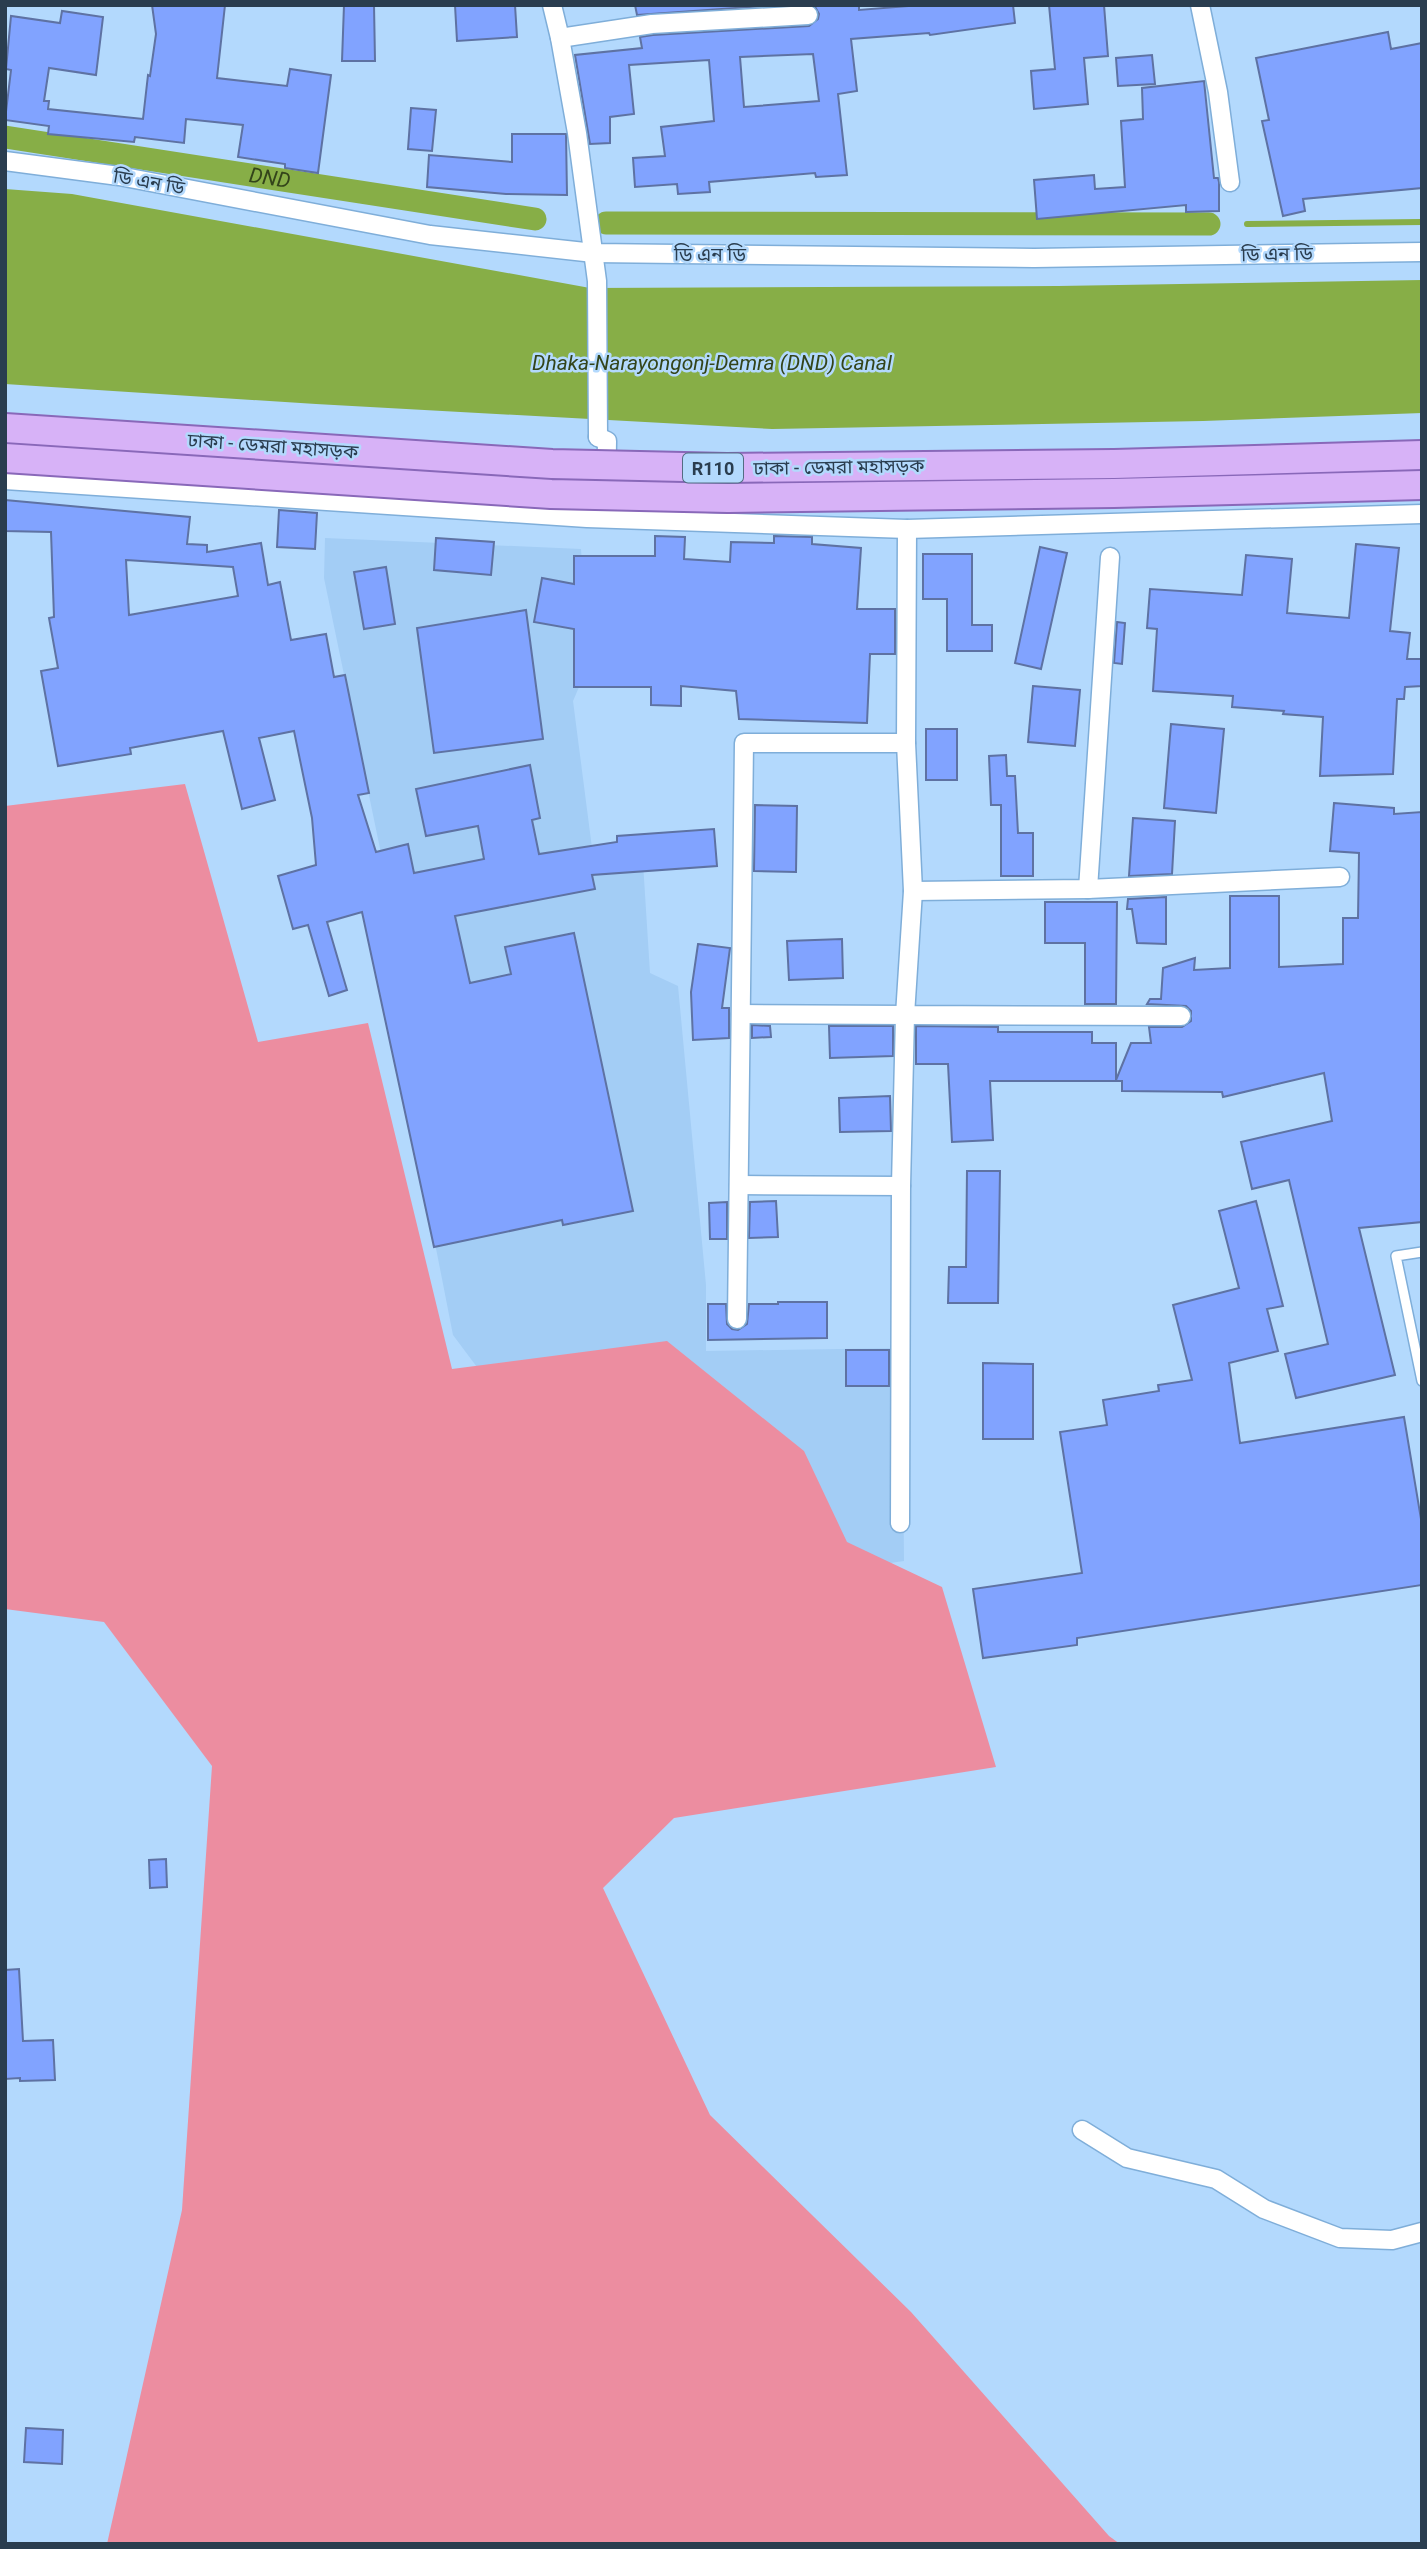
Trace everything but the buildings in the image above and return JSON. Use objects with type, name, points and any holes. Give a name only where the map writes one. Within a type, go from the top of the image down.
[{"type":"main road","name":"ঢাকা - ডেমরা মহাসড়ক","points":[[5,428],[552,464],[727,468],[1114,464],[1422,455]]},
{"type":"main road","name":"ঢাকা - ডেমরা মহাসড়ক","points":[[5,458],[551,494],[728,498],[1114,494],[1422,485]]},
{"type":"street","points":[[552,5],[561,38],[597,281],[599,431],[607,441],[606,518]]},
{"type":"street","points":[[1200,5],[1218,92],[1230,182]]},
{"type":"street","points":[[561,38],[652,24],[808,15]]},
{"type":"street","name":"ডি এন ডি","points":[[5,161],[119,176],[430,235],[594,253],[1034,258],[1422,252]]},
{"type":"street","points":[[587,517],[590,441],[599,431]]},
{"type":"street","points":[[5,480],[587,517],[907,529],[1422,514]]},
{"type":"street","points":[[900,1523],[901,1186],[905,1015],[913,891],[906,743],[907,529]]},
{"type":"street","points":[[1088,889],[1110,557]]},
{"type":"street","points":[[737,1319],[744,743],[906,743]]},
{"type":"street","points":[[913,891],[1088,889],[1340,877]]},
{"type":"street","points":[[741,1014],[1181,1016]]},
{"type":"street","points":[[739,1185],[901,1186]]},
{"type":"street","points":[[1082,2130],[1127,2158],[1216,2179],[1264,2209],[1340,2238],[1392,2240],[1422,2232]]},
{"type":"lane","points":[[1422,1252],[1396,1256],[1422,1381]]},
{"type":"shaded area","points":[[325,538],[581,549],[589,664],[573,701],[592,848],[642,847],[650,973],[678,986],[706,1285],[706,1351],[902,1348],[904,1561],[794,1577],[621,1560],[453,1335],[395,1039],[418,1032],[324,578]]},
{"type":"shaded area","points":[[185,784],[258,1042],[368,1023],[452,1369],[667,1341],[804,1451],[847,1542],[942,1587],[996,1767],[674,1818],[603,1888],[710,2115],[911,2312],[1109,2536],[1120,2544],[107,2544],[182,2210],[212,1766],[104,1622],[5,1609],[5,806]]},
{"type":"water","name":"Dhaka-Narayongonj-Demra (DND) Canal","points":[[5,189],[72,194],[590,288],[1058,286],[1422,280],[1422,413],[1203,421],[772,429],[5,384]]},
{"type":"waterway","name":"DND","points":[[5,137],[535,219]]},
{"type":"waterway","points":[[1247,224],[1422,222]]},
{"type":"waterway","points":[[606,223],[1209,224]]}]
